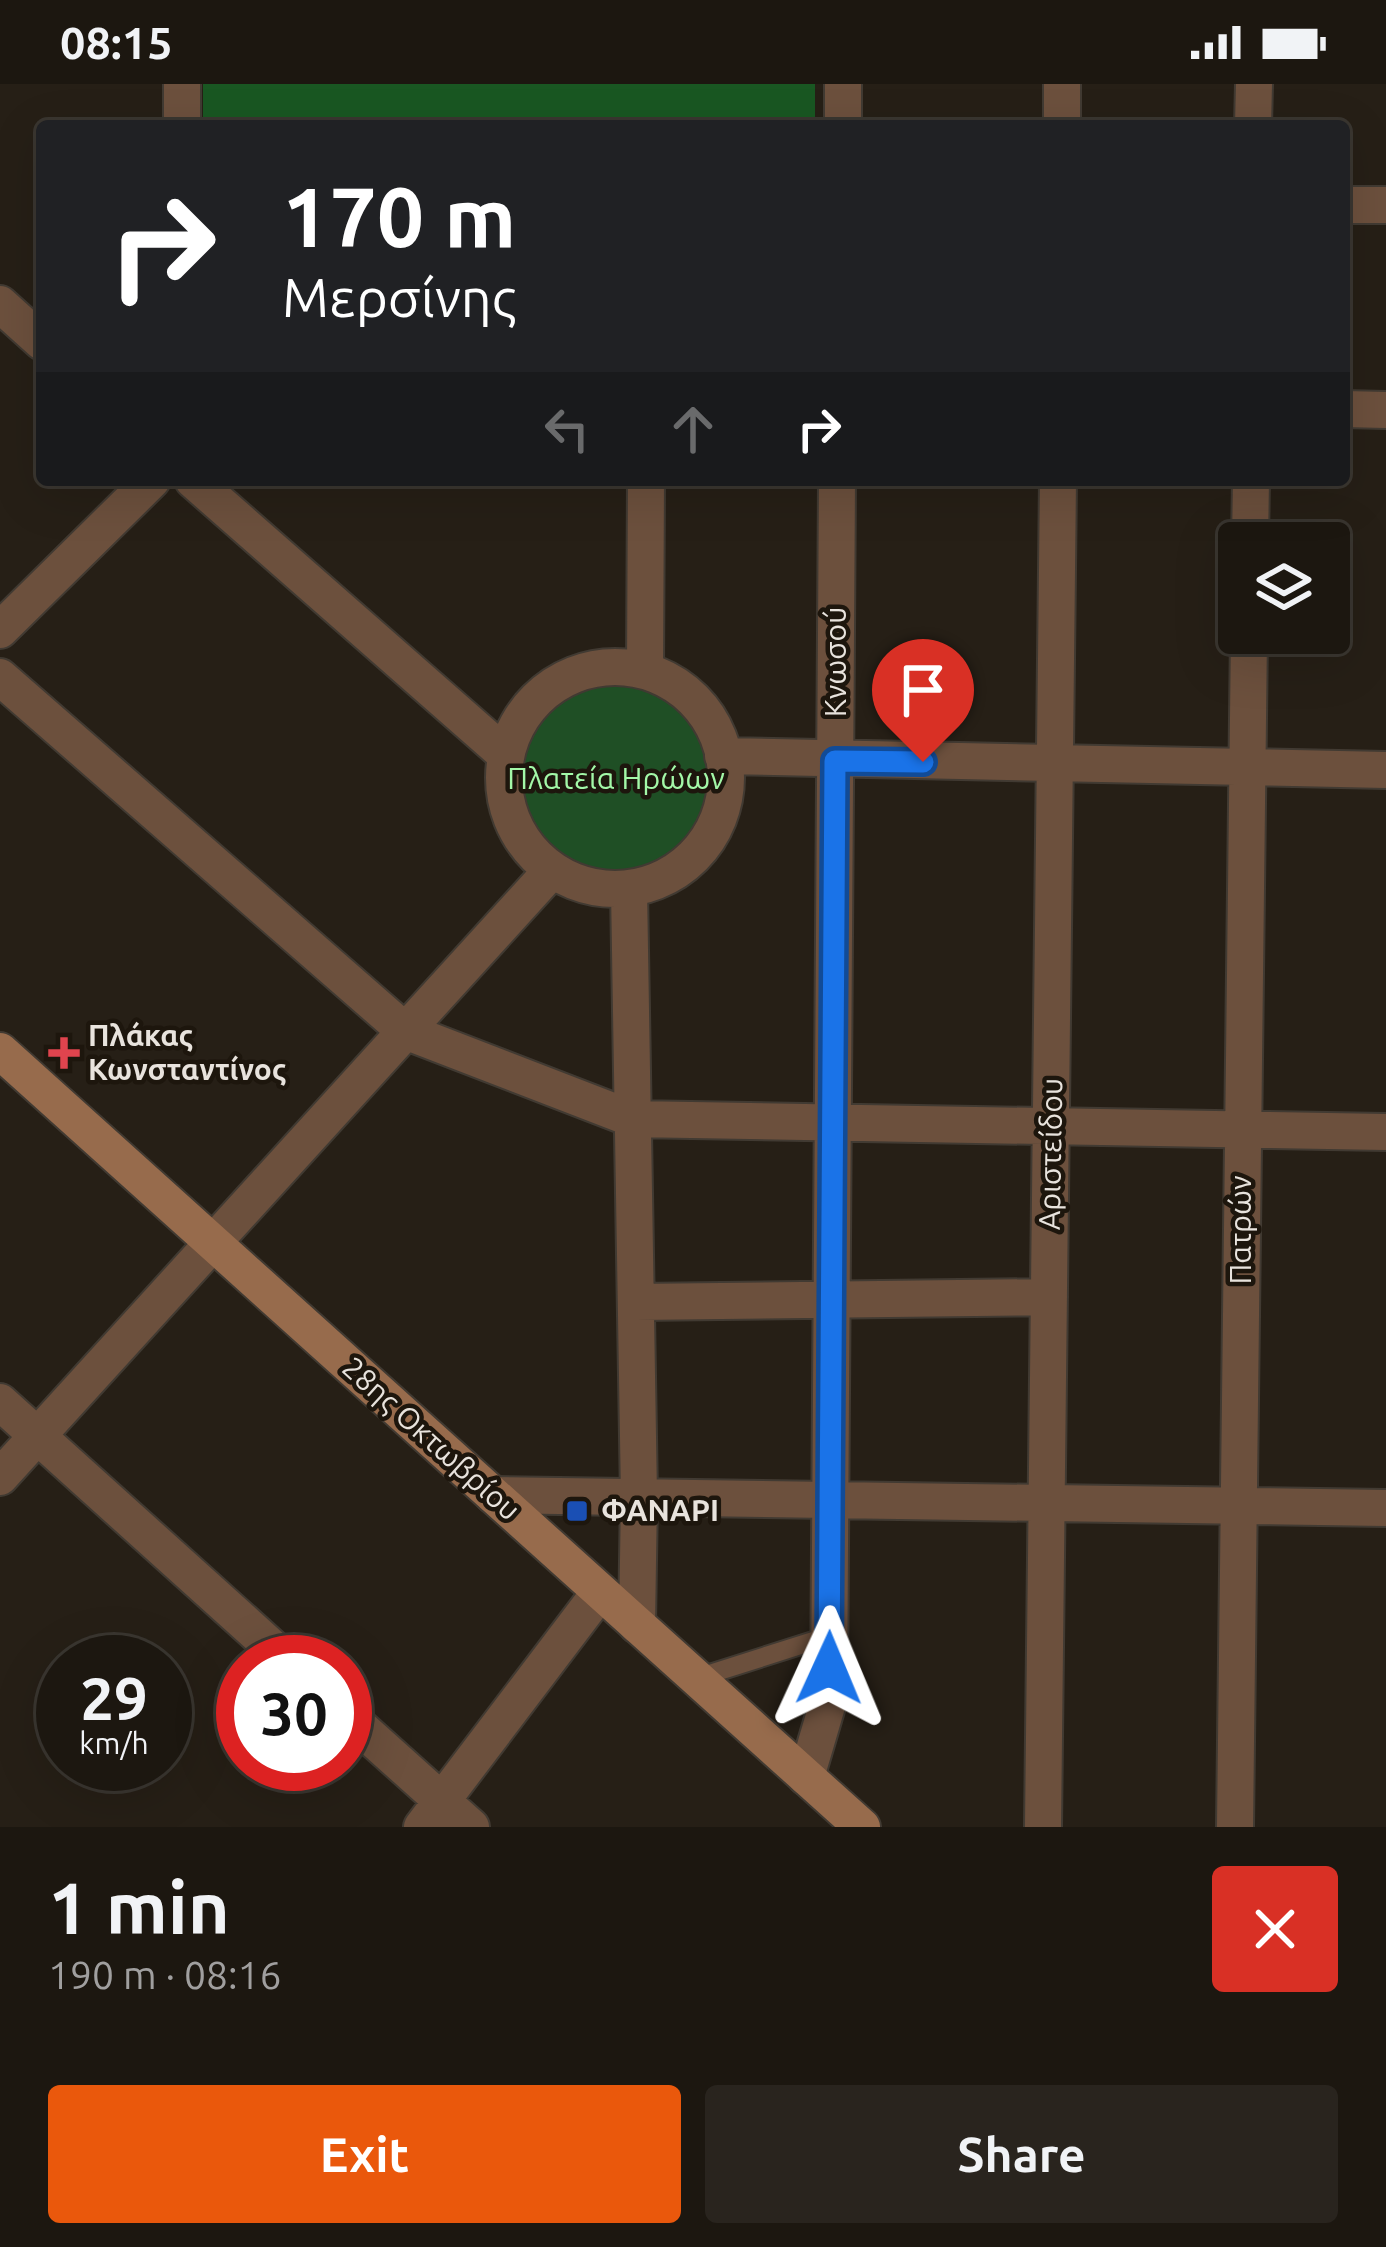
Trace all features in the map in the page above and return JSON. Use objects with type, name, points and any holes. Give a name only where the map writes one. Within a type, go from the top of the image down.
[{"type":"main road","name":"28ης Οκτωβρίου","points":[[0,1051],[862,1827]]},
{"type":"street","points":[[182,84],[182,120]]},
{"type":"street","points":[[843,84],[843,120]]},
{"type":"street","points":[[1062,84],[1062,120]]},
{"type":"street","points":[[1253,120],[1254,84]]},
{"type":"street","points":[[1350,205],[1386,205]]},
{"type":"street","points":[[0,304],[36,337]]},
{"type":"street","points":[[1350,409],[1386,410]]},
{"type":"street","points":[[0,630],[146,486]]},
{"type":"street","points":[[200,486],[506,755]]},
{"type":"street","points":[[645,670],[646,486]]},
{"type":"street","name":"Κνωσού","points":[[806,1777],[829,1699],[837,486]]},
{"type":"street","name":"Αριστείδου","points":[[1043,1827],[1058,486]]},
{"type":"street","points":[[1250,522],[1251,486]]},
{"type":"street","name":"Πατρών","points":[[1235,1827],[1250,654]]},
{"type":"street","points":[[609,667],[645,670],[673,683],[697,702],[714,727],[726,782],[712,832],[697,853],[654,882],[628,889],[575,883],[527,848],[511,820],[504,788],[506,755],[519,721],[542,693],[573,674],[609,667]]},
{"type":"street","points":[[0,677],[406,1031],[633,1119],[1386,1132]]},
{"type":"street","points":[[723,756],[1386,770]]},
{"type":"street","points":[[0,1477],[552,870]]},
{"type":"street","points":[[628,889],[637,1625]]},
{"type":"street","points":[[636,1302],[1049,1297]]},
{"type":"street","points":[[0,1402],[258,1635]]},
{"type":"street","points":[[493,1495],[1386,1508]]},
{"type":"street","points":[[431,1813],[600,1592]]},
{"type":"street","points":[[372,1745],[431,1813],[471,1827]]},
{"type":"lane","points":[[696,1678],[830,1636]]},
{"type":"green space","points":[[203,84],[815,84],[815,120],[203,120]]},
{"type":"green space","name":"Πλατεία Ηρώων","points":[[616,682],[653,690],[684,711],[705,742],[713,779],[705,816],[684,847],[653,868],[616,876],[579,868],[548,847],[527,816],[519,779],[527,742],[548,711],[579,690]]},
{"type":"place","name":"Πλάκας Κωνσταντίνος","points":[[64,1053]]},
{"type":"place","name":"ΦΑΝΑΡΙ","points":[[577,1511]]},
{"type":"route","points":[[829,1668],[835,761],[923,762]]}]
